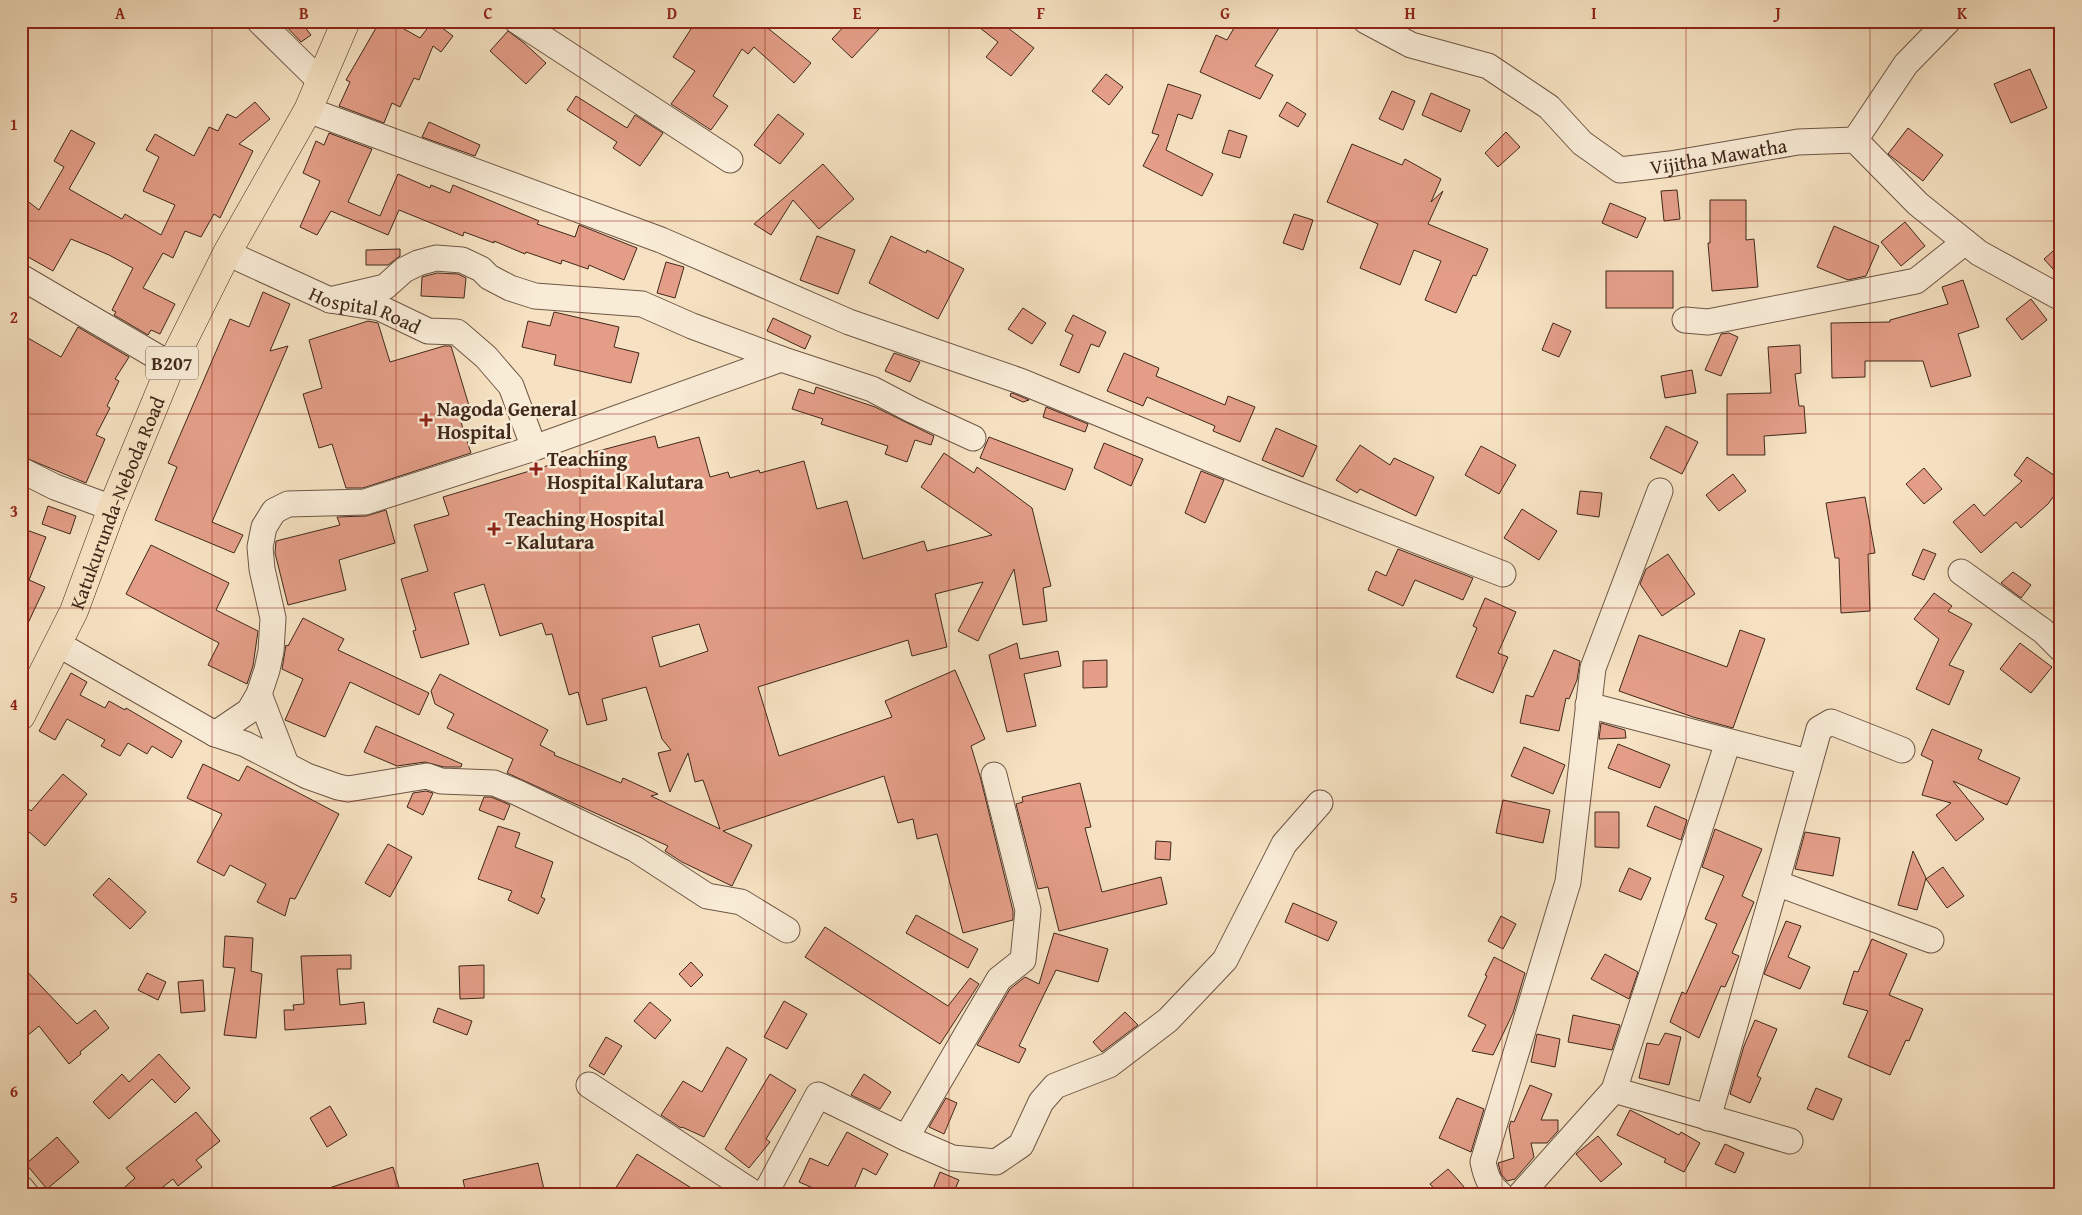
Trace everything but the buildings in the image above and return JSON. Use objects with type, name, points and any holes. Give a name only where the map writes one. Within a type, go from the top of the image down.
[{"type":"main road","name":"Katukurunda-Neboda Road","points":[[21,716],[74,611],[112,508],[171,366],[227,253],[308,110],[346,21]]},
{"type":"street","points":[[259,21],[320,81]]},
{"type":"street","points":[[517,21],[730,160]]},
{"type":"street","name":"Vijitha Mawatha","points":[[1366,21],[1412,45],[1488,66],[1549,106],[1582,143],[1620,170],[1670,164],[1798,142],[1855,140]]},
{"type":"street","points":[[1948,21],[1906,64],[1855,140],[1918,204],[1979,253],[2061,298]]},
{"type":"street","points":[[308,110],[660,240],[849,322],[1020,381],[1255,477],[1503,574]]},
{"type":"street","points":[[1685,320],[1708,322],[1916,281],[1965,242]]},
{"type":"street","name":"Hospital Road","points":[[227,253],[330,300],[380,308],[428,331],[457,332],[486,357],[511,386],[534,448]]},
{"type":"street","points":[[330,300],[385,287],[404,270],[436,258],[462,260],[481,269],[510,288],[535,296],[642,304],[692,326],[781,359],[872,388],[912,410],[972,438]]},
{"type":"street","points":[[21,277],[171,366]]},
{"type":"street","points":[[215,734],[249,711],[259,694],[271,651],[273,618],[262,569],[260,547],[264,527],[274,511],[288,504],[365,502],[534,448],[781,359]]},
{"type":"street","points":[[21,470],[55,487],[112,508]]},
{"type":"street","points":[[1500,1194],[1488,1181],[1483,1162],[1568,882],[1593,668],[1660,491]]},
{"type":"street","points":[[1961,572],[2043,631],[2061,649]]},
{"type":"street","points":[[58,644],[215,734],[245,744],[307,776],[338,788],[348,789],[426,776],[441,781],[494,783],[635,849],[707,896],[741,902],[787,930]]},
{"type":"street","points":[[259,694],[286,764]]},
{"type":"street","points":[[1588,705],[1808,762]]},
{"type":"street","points":[[1708,1118],[1776,883],[1808,762],[1819,729],[1831,722],[1902,750]]},
{"type":"street","points":[[1521,1194],[1614,1090],[1728,742]]},
{"type":"street","points":[[906,1138],[999,979],[1023,960],[1028,910],[994,774]]},
{"type":"street","points":[[765,1194],[818,1094],[906,1138],[952,1158],[996,1162],[1021,1145],[1041,1102],[1055,1086],[1109,1065],[1168,1020],[1225,960],[1284,844],[1320,804]]},
{"type":"street","points":[[1776,883],[1931,940]]},
{"type":"street","points":[[589,1085],[755,1194]]},
{"type":"street","points":[[1614,1090],[1790,1141]]},
{"type":"street","points":[[21,1188],[26,1194]]},
{"type":"place","name":"Nagoda General Hospital","points":[[426,420]]},
{"type":"place","name":"Teaching Hospital Kalutara","points":[[536,469]]},
{"type":"place","name":"Teaching Hospital - Kalutara","points":[[494,529]]}]
